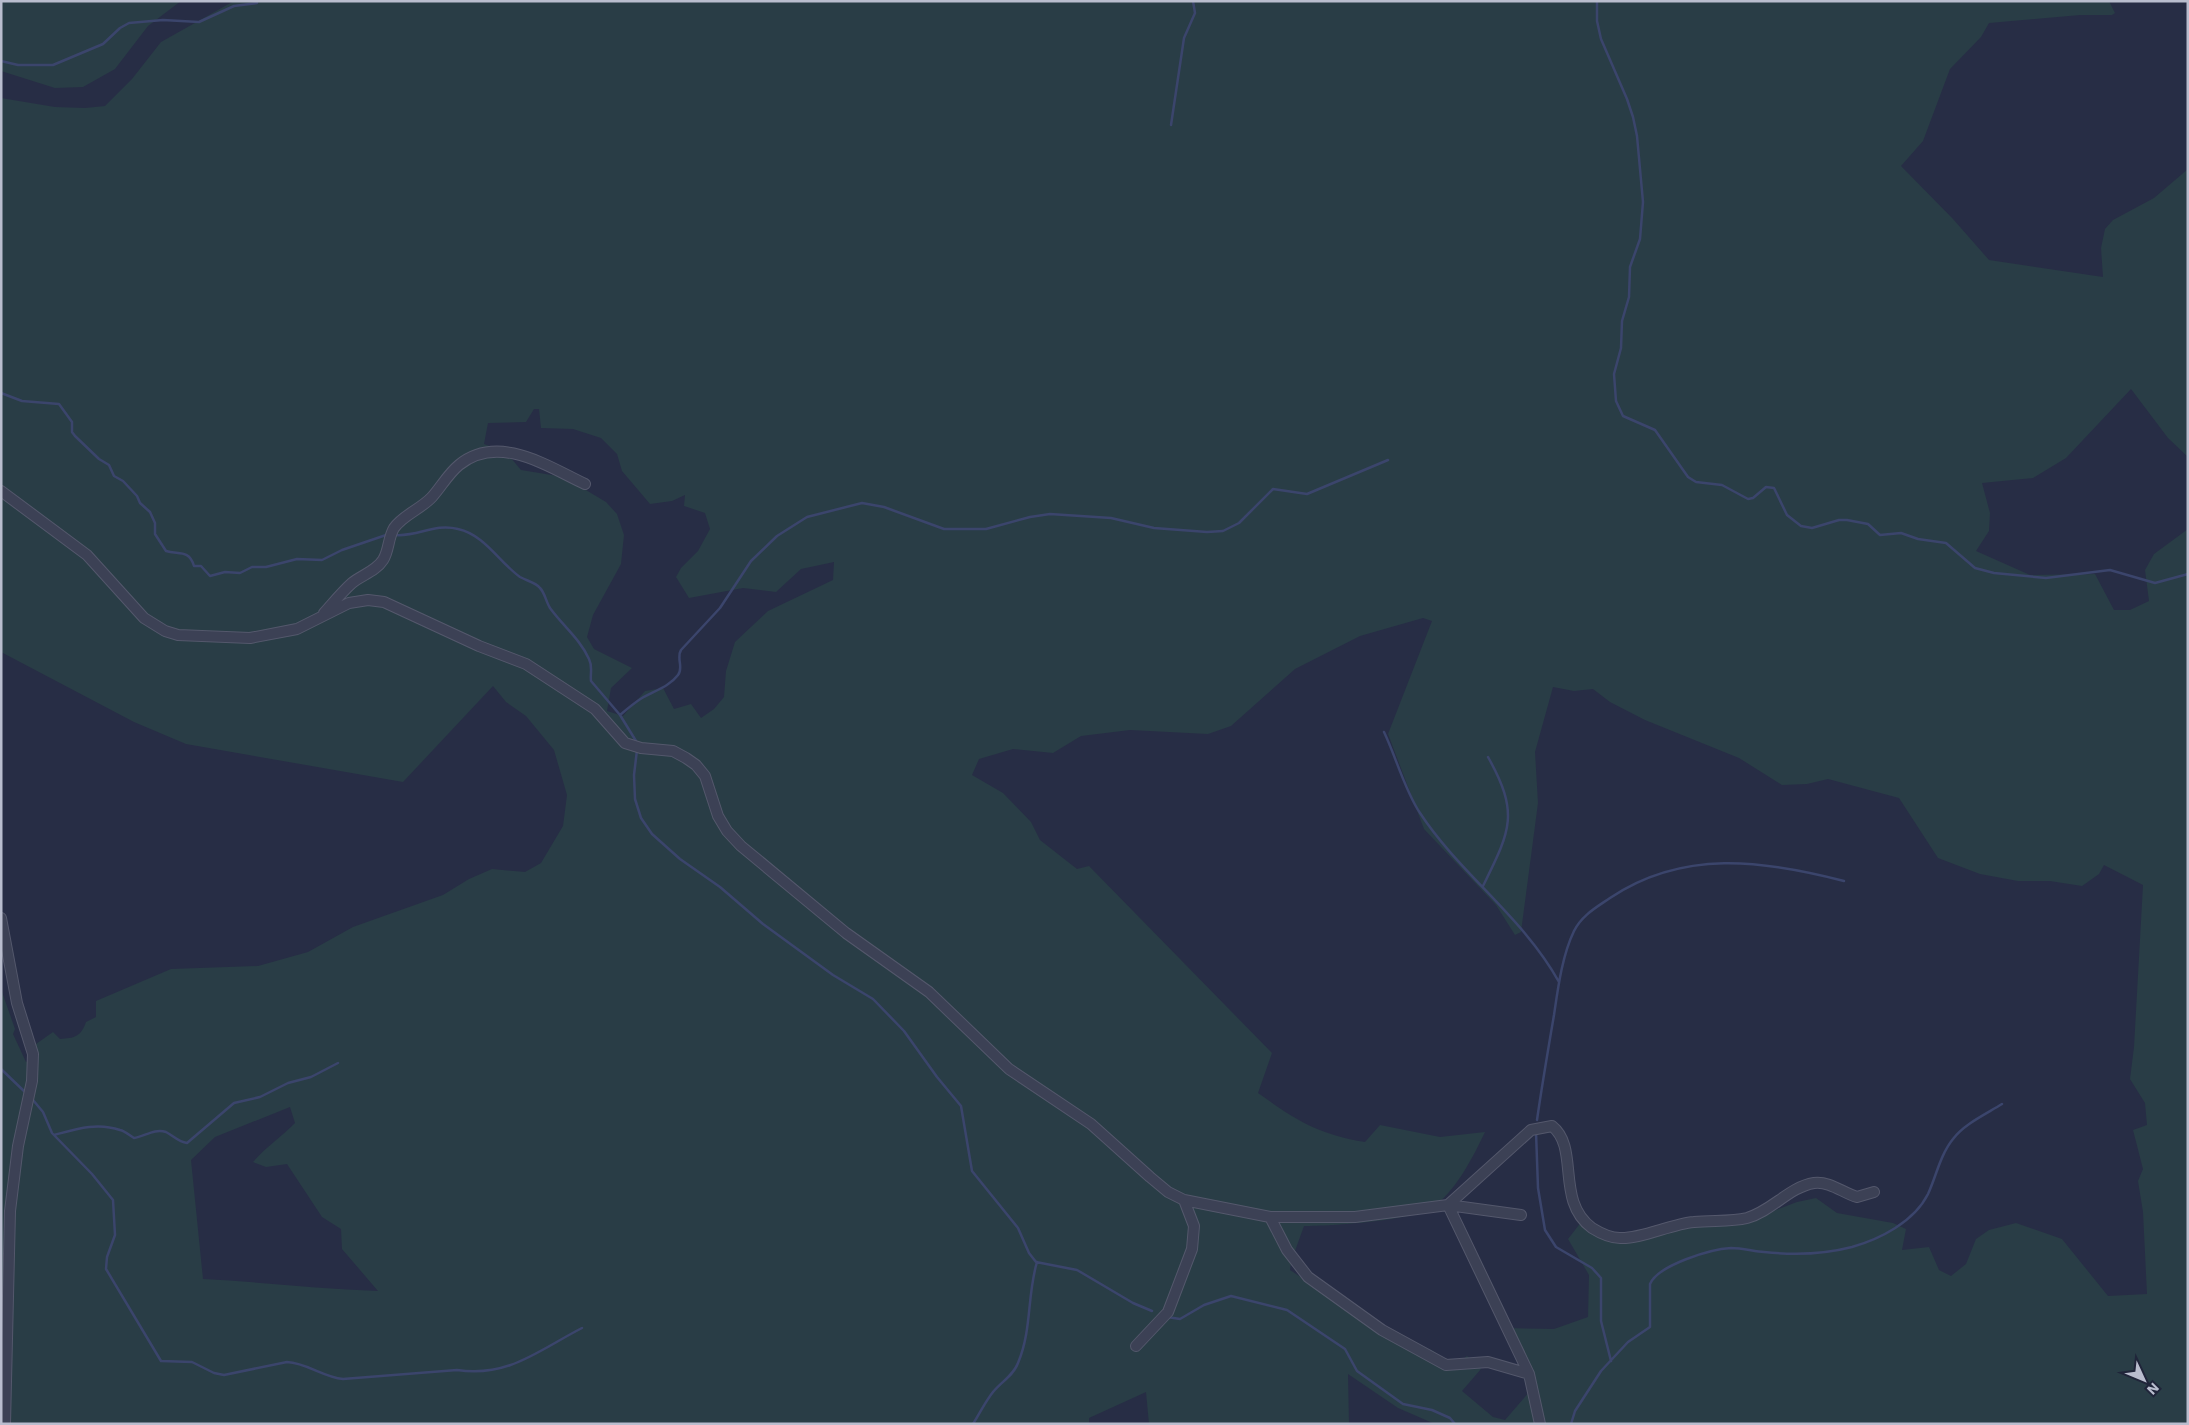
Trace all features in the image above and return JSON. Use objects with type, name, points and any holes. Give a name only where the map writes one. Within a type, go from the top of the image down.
[{"type":"street","points":[[320,618],[353,582],[380,564],[384,559],[393,530],[398,524],[425,505],[458,465],[472,456],[490,450],[510,452],[535,461],[585,484]]},
{"type":"street","points":[[1,491],[79,547],[134,609],[165,631],[192,637],[250,638],[297,628],[350,603],[368,600],[384,602],[479,646],[526,664],[595,709],[625,743],[641,748],[673,751],[686,758],[696,765],[705,776],[718,816],[727,831],[741,846],[846,933],[929,992],[1009,1069],[1090,1124],[1168,1192],[1184,1200],[1270,1217],[1355,1217],[1448,1206],[1521,1215]]},
{"type":"street","points":[[1,918],[15,994],[33,1054],[32,1081],[18,1146],[10,1211],[5,1424]]},
{"type":"street","points":[[1448,1206],[1518,1140],[1531,1130],[1543,1126],[1552,1126],[1559,1131],[1565,1143],[1570,1186],[1578,1214],[1600,1233],[1616,1237],[1634,1236],[1694,1222],[1747,1218],[1790,1192],[1816,1183],[1832,1186],[1857,1197],[1874,1192]]},
{"type":"street","points":[[1136,1346],[1168,1312],[1192,1249],[1194,1226],[1184,1200]]},
{"type":"street","points":[[1448,1206],[1529,1374],[1540,1424]]},
{"type":"street","points":[[1270,1217],[1287,1250],[1308,1277],[1382,1330],[1446,1365],[1488,1362],[1529,1374]]},
{"type":"shaded area","points":[[1,1],[181,1],[148,26],[115,69],[83,87],[55,88],[1,71]]},
{"type":"shaded area","points":[[234,1],[2109,1],[2115,13],[2112,15],[2080,15],[1989,23],[1981,37],[1950,69],[1923,141],[1901,166],[1953,219],[1989,260],[2103,277],[2101,248],[2105,229],[2113,220],[2154,198],[2188,169],[2188,457],[2168,438],[2131,389],[2066,458],[2033,478],[1982,483],[1990,513],[1989,531],[1976,551],[2030,575],[2095,574],[2114,610],[2130,610],[2149,601],[2145,570],[2154,554],[2188,529],[2188,1424],[1435,1424],[1398,1408],[1348,1374],[1349,1424],[1149,1424],[1146,1392],[1089,1418],[1089,1424],[1,1424],[1,989],[15,1029],[13,1034],[26,1062],[30,1059],[36,1044],[53,1032],[60,1039],[79,1034],[86,1022],[96,1017],[96,1001],[171,969],[258,966],[308,952],[353,927],[443,895],[469,879],[492,869],[525,872],[541,863],[563,826],[567,795],[554,750],[526,716],[506,702],[493,686],[403,782],[186,744],[134,722],[1,652],[1,98],[55,107],[85,108],[105,106],[132,79],[161,42]],"holes":[[[534,409],[539,409],[541,428],[573,429],[601,438],[617,454],[622,471],[650,504],[672,501],[685,495],[684,506],[705,513],[710,529],[698,551],[681,568],[676,577],[689,598],[743,588],[776,592],[801,569],[834,562],[833,580],[768,611],[735,642],[726,671],[724,697],[714,709],[701,718],[691,704],[674,709],[663,688],[645,691],[623,716],[607,711],[611,688],[632,668],[594,649],[587,637],[593,615],[621,564],[624,535],[617,514],[606,502],[564,477],[521,470],[506,452],[484,444],[488,423],[526,422]],[[1423,618],[1432,621],[1388,734],[1424,829],[1496,905],[1515,935],[1521,932],[1538,803],[1535,752],[1553,687],[1574,691],[1593,689],[1610,702],[1645,720],[1739,758],[1782,785],[1807,784],[1828,779],[1899,798],[1938,858],[1980,874],[2018,881],[2050,881],[2082,886],[2099,874],[2104,865],[2143,885],[2134,1047],[2130,1079],[2145,1103],[2147,1125],[2133,1130],[2143,1169],[2138,1181],[2143,1212],[2147,1294],[2108,1296],[2062,1239],[2016,1223],[1989,1230],[1976,1239],[1966,1264],[1951,1276],[1939,1270],[1929,1247],[1902,1250],[1906,1229],[1893,1223],[1837,1213],[1816,1198],[1797,1202],[1747,1221],[1674,1228],[1619,1242],[1582,1221],[1568,1239],[1589,1275],[1588,1317],[1554,1329],[1505,1328],[1530,1391],[1505,1420],[1493,1417],[1462,1391],[1481,1369],[1467,1356],[1455,1366],[1430,1349],[1419,1352],[1384,1332],[1290,1270],[1304,1226],[1352,1224],[1393,1219],[1411,1215],[1436,1205],[1458,1181],[1485,1132],[1440,1137],[1380,1125],[1365,1142],[1333,1135],[1308,1125],[1272,1103],[1258,1093],[1272,1053],[1089,866],[1077,869],[1040,840],[1031,822],[1003,793],[972,775],[979,759],[1013,749],[1053,753],[1081,736],[1130,730],[1208,734],[1231,726],[1295,669],[1360,636]],[[290,1107],[295,1123],[253,1162],[266,1167],[287,1164],[322,1217],[341,1229],[342,1249],[378,1291],[203,1279],[191,1160],[215,1137]]]},
{"type":"waterway","points":[[1171,125],[1184,38],[1195,13],[1193,1]]},
{"type":"waterway","points":[[1597,1],[1597,21],[1601,39],[1633,117],[1637,136],[1643,202],[1640,239],[1630,267],[1629,297],[1622,321],[1621,348],[1614,374],[1616,401],[1623,416],[1655,430],[1688,477],[1696,482],[1722,485],[1748,499],[1753,498],[1766,487],[1774,488],[1787,515],[1801,526],[1812,528],[1839,520],[1868,524],[1880,535],[1901,533],[1918,539],[1946,543],[1975,568],[1994,573],[2046,578],[2110,570],[2155,583],[2188,574]]},
{"type":"waterway","points":[[1,61],[18,65],[53,65],[103,44],[120,28],[129,23],[163,20],[199,22],[234,6],[257,3]]},
{"type":"waterway","points":[[1,393],[22,401],[59,404],[72,422],[72,432],[75,436],[99,459],[109,465],[114,476],[123,481],[137,496],[140,503],[150,512],[155,523],[155,534],[166,551],[186,555],[194,566],[201,566],[210,576],[225,572],[240,573],[252,567],[266,567],[297,559],[322,560],[342,550],[389,534]]},
{"type":"waterway","points":[[620,715],[639,700],[666,686],[674,679],[680,672],[679,656],[681,650],[720,608],[751,561],[777,536],[807,517],[862,503],[884,507],[944,529],[986,529],[1030,517],[1050,514],[1111,518],[1154,528],[1207,532],[1223,531],[1239,523],[1273,489],[1307,494],[1388,460]]},
{"type":"waterway","points":[[395,535],[441,528],[458,529],[468,532],[484,543],[512,571],[538,586],[543,592],[550,608],[576,639],[589,659],[591,681],[620,715],[636,741]]},
{"type":"waterway","points":[[1384,732],[1410,795],[1420,813],[1454,856],[1528,937],[1559,982]]},
{"type":"waterway","points":[[637,750],[634,775],[635,799],[641,818],[652,834],[680,859],[720,887],[763,924],[833,975],[873,999],[904,1031],[937,1077],[961,1106],[972,1171],[1018,1228],[1029,1253],[1036,1262],[1077,1270],[1133,1303],[1152,1311]]},
{"type":"waterway","points":[[1483,886],[1500,851],[1508,822],[1505,793],[1488,757]]},
{"type":"waterway","points":[[1537,1120],[1563,961],[1577,925],[1590,912],[1638,882],[1666,872],[1695,866],[1724,863],[1754,864],[1784,868],[1844,881]]},
{"type":"waterway","points":[[54,1135],[95,1126],[122,1131],[134,1138],[162,1131],[187,1143],[234,1103],[260,1097],[288,1083],[311,1077],[338,1063]]},
{"type":"waterway","points":[[1,1069],[26,1093]]},
{"type":"waterway","points":[[33,1100],[43,1112],[52,1133],[92,1174],[113,1200],[115,1235],[107,1257],[106,1269],[161,1361],[192,1362],[214,1373],[224,1375],[287,1362],[343,1379],[457,1370],[492,1370],[522,1360],[582,1328]]},
{"type":"waterway","points":[[1571,1424],[1575,1411],[1601,1371],[1628,1342],[1650,1327],[1650,1284],[1663,1270],[1686,1259],[1722,1249],[1735,1248],[1786,1253],[1820,1252],[1852,1247],[1885,1234],[1905,1221],[1922,1204],[1945,1152],[1958,1134],[2002,1104]]},
{"type":"waterway","points":[[1536,1132],[1538,1188],[1545,1230],[1556,1247],[1592,1268],[1601,1278],[1601,1321],[1611,1361]]},
{"type":"waterway","points":[[973,1424],[990,1396],[1016,1368],[1018,1363],[1028,1325],[1037,1262]]},
{"type":"waterway","points":[[1167,1317],[1180,1319],[1204,1305],[1231,1296],[1287,1310],[1345,1349],[1357,1371],[1403,1404],[1432,1410],[1450,1418],[1455,1424]]}]
